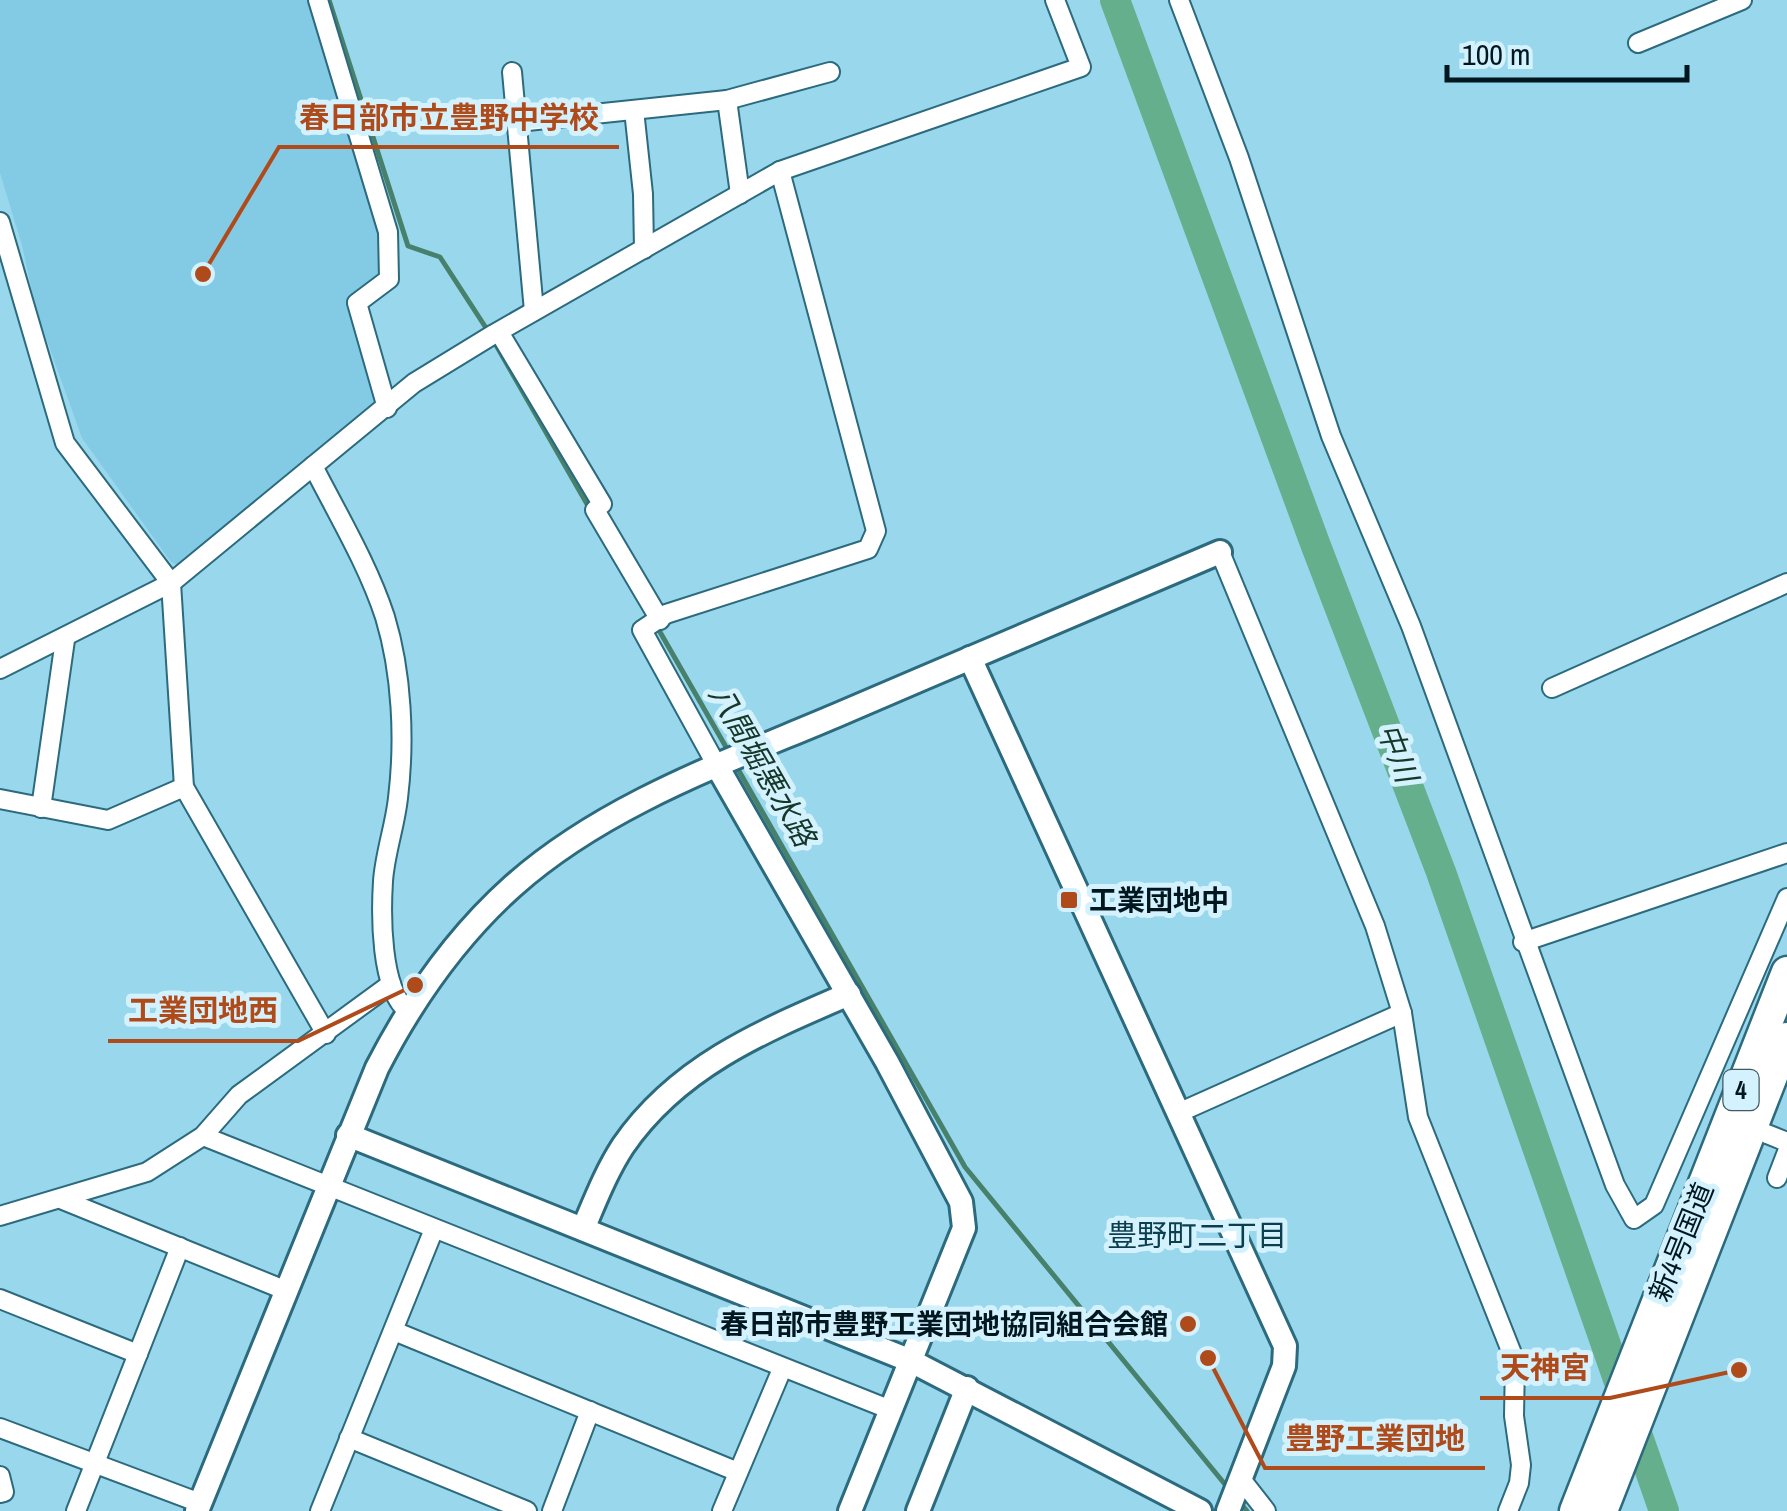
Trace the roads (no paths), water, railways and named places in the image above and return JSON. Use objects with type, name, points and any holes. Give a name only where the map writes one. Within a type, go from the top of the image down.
[{"type":"highway","name":"新4号国道","points":[[1575,1511],[1787,972]]},
{"type":"highway","name":"新4号国道","points":[[1602,1511],[1787,1038]]},
{"type":"street","points":[[318,0],[388,232],[389,279],[357,302],[386,408]]},
{"type":"street","points":[[0,669],[171,584],[414,384],[780,171],[1081,67],[1055,0]]},
{"type":"street","points":[[1179,0],[1239,158],[1331,436],[1411,626],[1523,942],[1615,1186],[1634,1219],[1654,1205],[1787,898]]},
{"type":"street","points":[[1638,43],[1742,0]]},
{"type":"street","points":[[512,72],[534,311]]},
{"type":"street","points":[[518,122],[728,100],[830,72]]},
{"type":"street","points":[[728,100],[740,194]]},
{"type":"street","points":[[634,110],[644,248]]},
{"type":"street","points":[[780,171],[876,531],[868,550],[666,614],[642,630],[728,761],[961,1202],[964,1228],[850,1511]]},
{"type":"street","points":[[0,222],[65,443],[171,584],[184,787],[326,1034]]},
{"type":"street","points":[[491,336],[602,504],[596,510],[655,623]]},
{"type":"street","points":[[313,466],[360,556],[385,617],[398,680],[398,798],[383,878],[382,936],[391,984],[408,1011]]},
{"type":"street","points":[[0,1428],[95,1461],[206,1508],[328,1185],[377,1068],[408,1011],[441,963],[513,886],[563,847],[617,814],[728,761],[1220,552],[1375,926],[1402,1013],[1418,1117],[1514,1361],[1520,1483],[1508,1511]]},
{"type":"street","points":[[1552,688],[1787,583]]},
{"type":"street","points":[[41,808],[65,640]]},
{"type":"street","points":[[970,658],[1285,1346],[1284,1366],[1234,1495],[1266,1511]]},
{"type":"street","points":[[0,798],[108,820],[184,787]]},
{"type":"street","points":[[1523,942],[1787,853]]},
{"type":"street","points":[[0,1216],[148,1172],[203,1136],[239,1096],[391,984]]},
{"type":"street","points":[[583,1230],[621,1150],[641,1122],[677,1087],[724,1052],[758,1033],[849,994]]},
{"type":"street","points":[[1178,1113],[1402,1013]]},
{"type":"street","points":[[1767,1134],[1787,1142]]},
{"type":"street","points":[[348,1135],[910,1361],[1200,1511]]},
{"type":"street","points":[[203,1136],[891,1410]]},
{"type":"street","points":[[1778,1178],[1787,1152]]},
{"type":"street","points":[[63,1200],[287,1291]]},
{"type":"street","points":[[320,1511],[434,1228]]},
{"type":"street","points":[[76,1511],[180,1248]]},
{"type":"street","points":[[0,1298],[138,1354]]},
{"type":"street","points":[[394,1331],[738,1472]]},
{"type":"street","points":[[722,1511],[782,1369]]},
{"type":"street","points":[[918,1511],[968,1388]]},
{"type":"street","points":[[552,1511],[590,1411]]},
{"type":"street","points":[[349,1438],[527,1511]]},
{"type":"street","points":[[0,1476],[4,1492],[0,1493]]},
{"type":"waterway","name":"八間堀悪水路","points":[[329,0],[408,246],[440,257],[488,331],[591,511]]},
{"type":"waterway","name":"中川","points":[[1115,0],[1441,872],[1664,1511]]},
{"type":"waterway","name":"八間堀悪水路","points":[[656,625],[730,754]]},
{"type":"waterway","name":"八間堀悪水路","points":[[735,764],[965,1167],[1228,1488]]},
{"type":"waterway","name":"八間堀悪水路","points":[[1238,1500],[1247,1511]]},
{"type":"place","name":"春日部市立豊野中学校","points":[[203,274]]},
{"type":"place","name":"工業団地中","points":[[1069,900]]},
{"type":"place","name":"工業団地西","points":[[415,985]]},
{"type":"place","name":"春日部市豊野工業団地協同組合会館","points":[[1188,1324]]},
{"type":"place","name":"豊野工業団地","points":[[1208,1358]]},
{"type":"place","name":"天神宮","points":[[1739,1370]]},
{"type":"district","name":"豊野町二丁目","points":[[1197,1236]]}]
